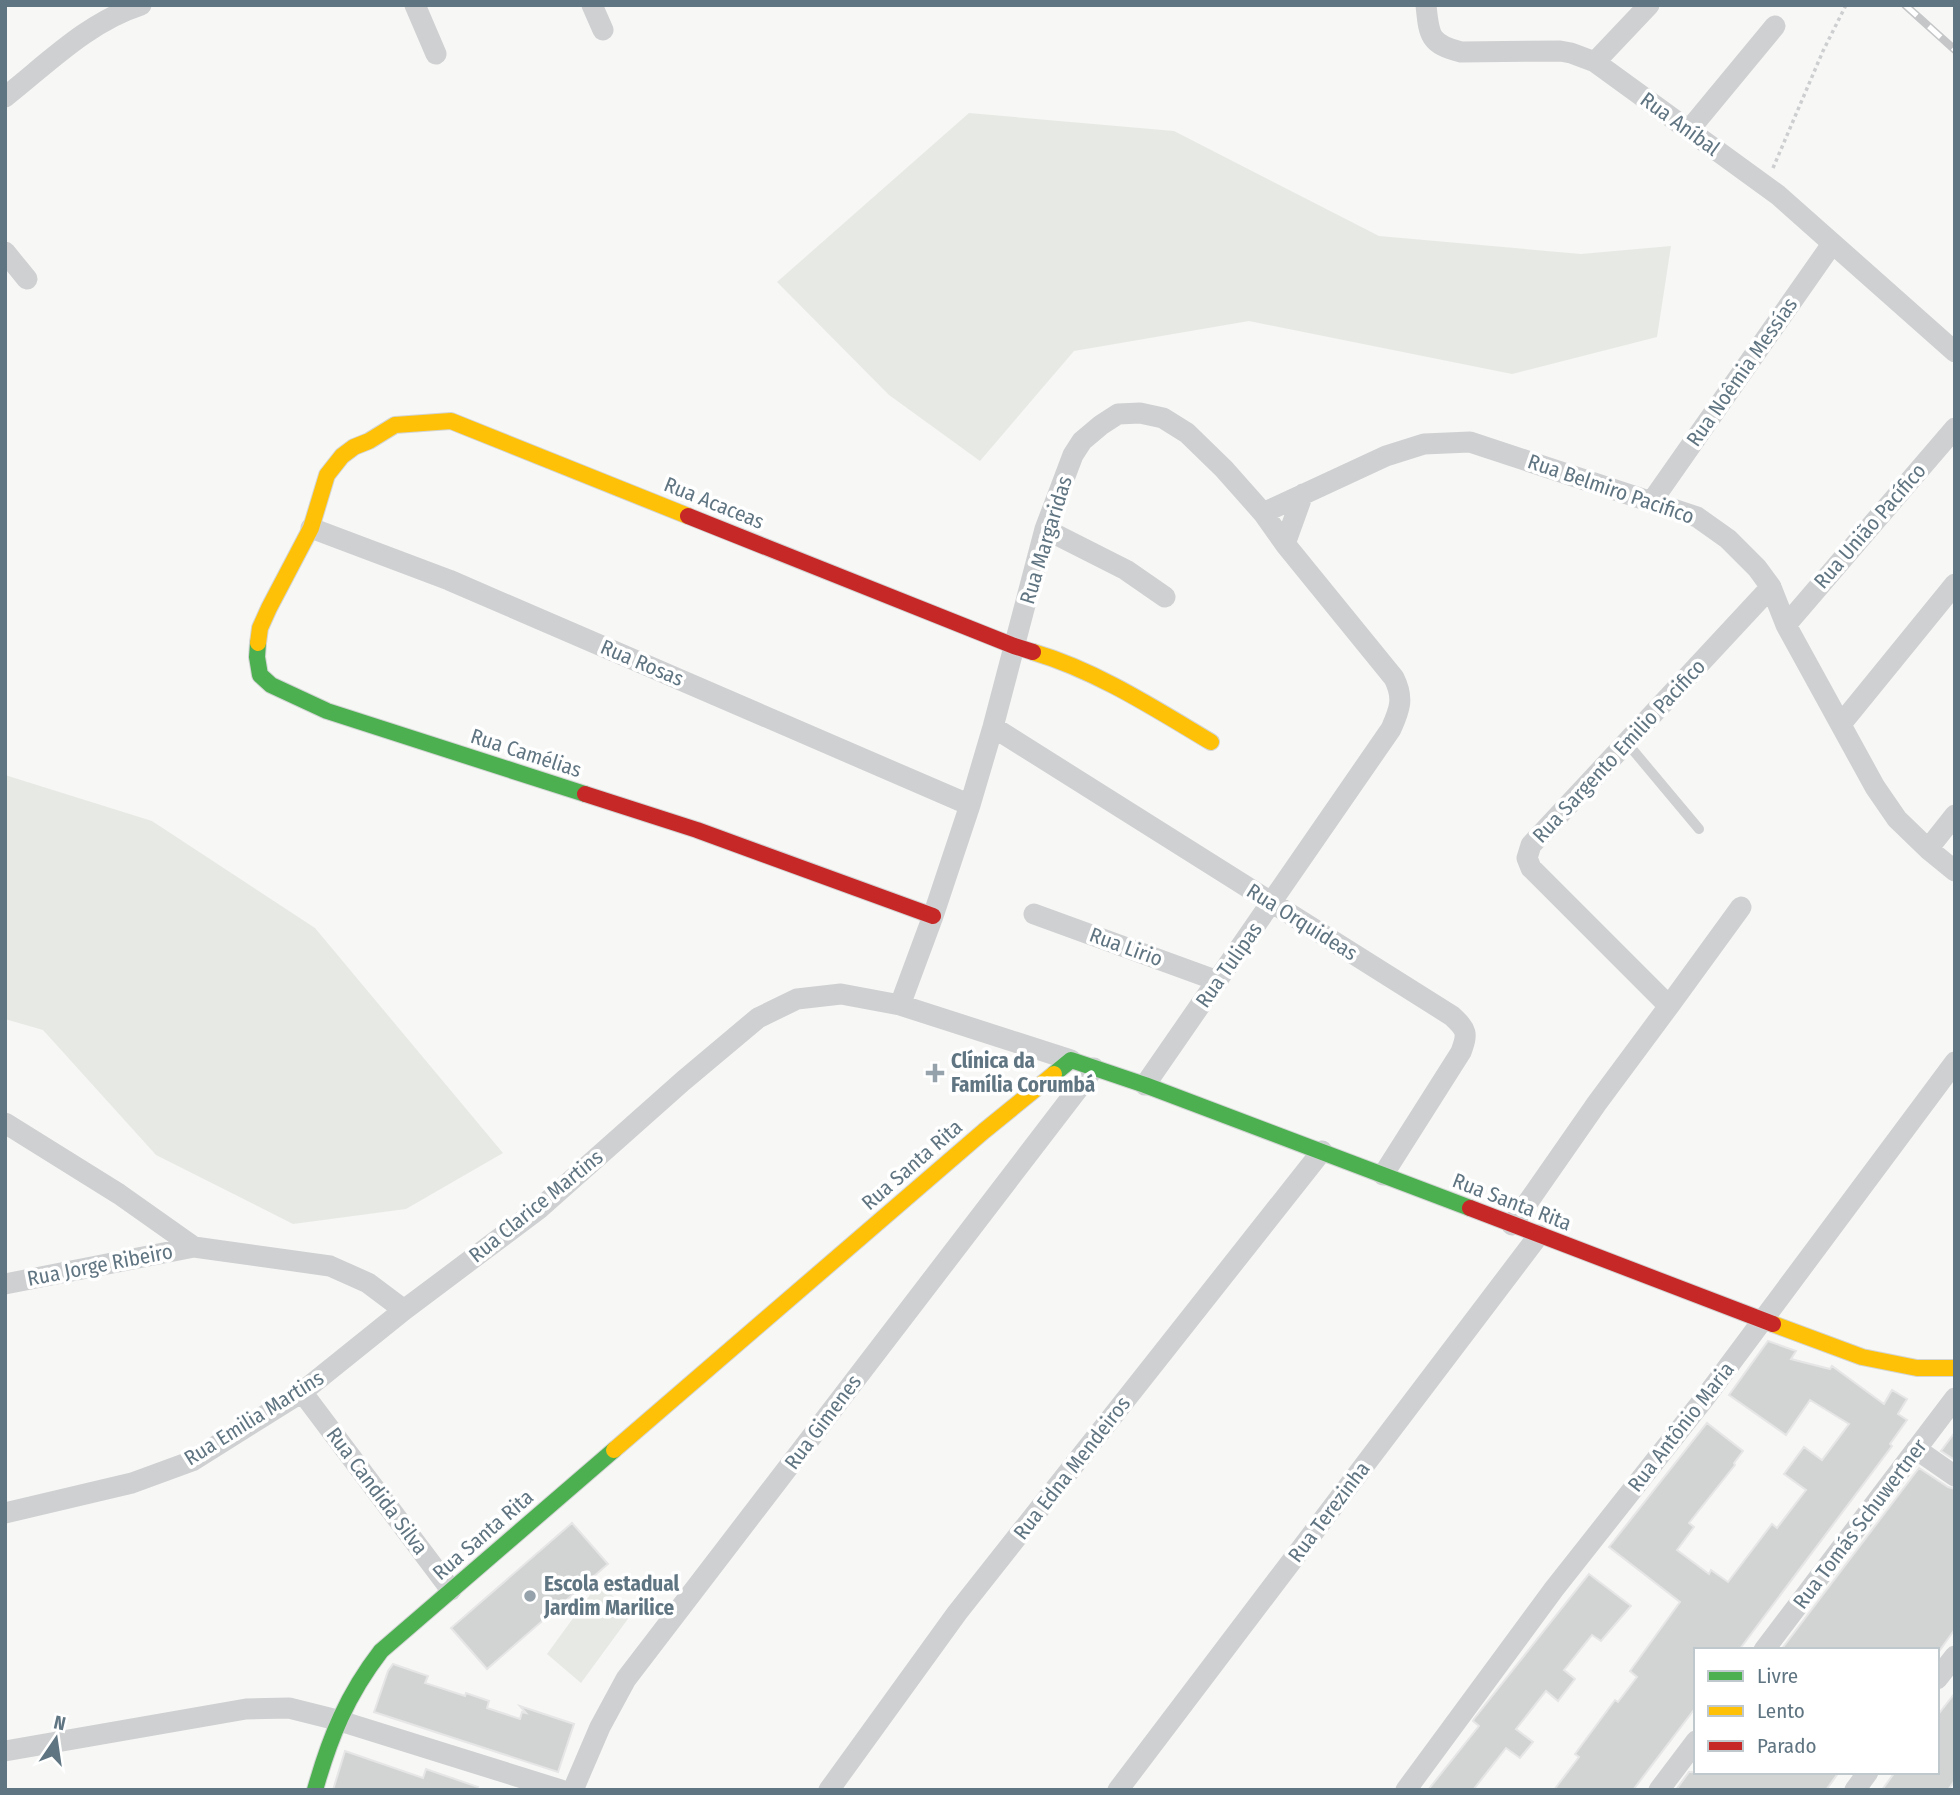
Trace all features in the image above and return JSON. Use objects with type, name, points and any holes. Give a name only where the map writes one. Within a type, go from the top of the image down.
[{"type":"street","points":[[5,97],[91,28],[141,5]]},
{"type":"street","points":[[415,5],[436,54]]},
{"type":"street","points":[[592,5],[603,30]]},
{"type":"street","name":"Rua Aníbal","points":[[1426,5],[1429,30],[1435,42],[1446,48],[1461,52],[1560,51],[1595,62],[1766,186]]},
{"type":"street","points":[[1595,62],[1649,5]]},
{"type":"street","points":[[1689,130],[1775,26]]},
{"type":"street","points":[[1766,186],[1955,352]]},
{"type":"street","name":"Rua Noêmia Messías","points":[[1652,501],[1832,243]]},
{"type":"street","points":[[5,251],[27,279]]},
{"type":"street","name":"Rua Margaridas","points":[[900,1005],[970,805],[1045,529],[1073,455],[1082,441],[1118,414],[1140,413],[1163,418],[1187,433],[1224,469],[1263,513],[1394,678],[1401,702]]},
{"type":"street","name":"Rua Acaceas","points":[[395,425],[452,421],[1014,646]]},
{"type":"street","name":"Rua Camélias","points":[[395,425],[354,447],[332,468],[319,496],[311,528],[260,628],[257,657],[260,675],[271,685],[327,711],[697,831],[933,916]]},
{"type":"street","name":"Rua União Pacífico","points":[[1786,625],[1955,428]]},
{"type":"street","name":"Rua Belmiro Pacifico","points":[[1263,513],[1386,456],[1424,444],[1470,442],[1697,517],[1738,548],[1771,587],[1786,625],[1875,787],[1897,819],[1955,871]]},
{"type":"street","points":[[1285,544],[1303,494]]},
{"type":"street","name":"Rua Rosas","points":[[311,528],[449,580],[970,805]]},
{"type":"street","points":[[1045,529],[1126,570],[1165,597]]},
{"type":"street","points":[[1841,724],[1955,584]]},
{"type":"street","name":"Rua Sargento Emilio Pacifico","points":[[1669,1006],[1531,868],[1528,858],[1531,845],[1771,587]]},
{"type":"street","points":[[1014,646],[1050,657],[1118,687],[1212,742]]},
{"type":"street","name":"Rua Tulipas","points":[[1145,1086],[1391,729],[1401,702]]},
{"type":"street","name":"Rua Orquideas","points":[[993,727],[1452,1016],[1463,1026],[1466,1036],[1461,1052],[1383,1175]]},
{"type":"street","points":[[1928,849],[1955,815]]},
{"type":"street","points":[[1512,1225],[1741,906]]},
{"type":"street","name":"Rua Lirio","points":[[1034,914],[1218,981]]},
{"type":"street","name":"Rua Clarice Martins","points":[[404,1310],[540,1208],[758,1018],[797,999],[841,994],[900,1005],[1072,1060]]},
{"type":"street","name":"Rua Santa Rita","points":[[315,1790],[337,1720],[349,1695],[381,1651],[973,1140],[1072,1060],[1322,1151],[1862,1357],[1917,1368],[1955,1368]]},
{"type":"street","name":"Rua Antônio Maria","points":[[1406,1790],[1553,1589],[1763,1321],[1955,1062]]},
{"type":"street","name":"Rua Gimenes","points":[[573,1790],[600,1727],[625,1679],[1094,1068]]},
{"type":"street","points":[[5,1123],[119,1194],[194,1247],[330,1266],[368,1283],[404,1310]]},
{"type":"street","name":"Rua Edna Mendeiros","points":[[829,1790],[957,1613],[1322,1151]]},
{"type":"street","name":"Rua Terezinha","points":[[1118,1790],[1539,1235]]},
{"type":"street","name":"Rua Jorge Ribeiro","points":[[5,1284],[194,1247]]},
{"type":"street","name":"Rua Emilia Martins","points":[[5,1513],[132,1483],[192,1461],[302,1392],[404,1310]]},
{"type":"street","name":"Rua Candida Silva","points":[[302,1392],[452,1590]]},
{"type":"street","name":"Rua Tomás Schuwertner","points":[[1766,1648],[1955,1398]]},
{"type":"street","points":[[1916,1449],[1955,1476]]},
{"type":"street","points":[[1939,1676],[1955,1656]]},
{"type":"street","points":[[5,1751],[246,1709],[289,1708],[337,1720],[561,1790]]},
{"type":"street","points":[[1659,1790],[1694,1744]]},
{"type":"street","points":[[1855,1790],[1867,1774]]},
{"type":"lane","points":[[1627,743],[1699,829]]},
{"type":"path","points":[[1766,186],[1823,51],[1846,5]]},
{"type":"shaded area","points":[[969,113],[1174,131],[1379,236],[1581,254],[1671,246],[1657,337],[1512,374],[1249,321],[1074,351],[980,461],[889,395],[777,282]]},
{"type":"shaded area","points":[[5,775],[152,821],[315,928],[503,1153],[406,1209],[293,1224],[156,1155],[43,1030],[5,1019]]},
{"type":"shaded area","points":[[598,1584],[633,1612],[581,1683],[547,1654]]},
{"type":"building","points":[[1768,1341],[1796,1351],[1791,1359],[1830,1369],[1832,1366],[1884,1404],[1892,1390],[1907,1399],[1898,1414],[1907,1420],[1890,1444],[1892,1446],[1740,1648],[1694,1648],[1694,1710],[1633,1790],[1554,1790],[1579,1757],[1575,1754],[1615,1700],[1618,1702],[1637,1677],[1630,1671],[1680,1602],[1609,1547],[1707,1423],[1743,1451],[1689,1523],[1694,1527],[1677,1550],[1709,1574],[1711,1570],[1728,1582],[1772,1524],[1777,1528],[1806,1490],[1784,1474],[1804,1447],[1822,1460],[1849,1424],[1810,1400],[1786,1435],[1729,1395]]},
{"type":"building","points":[[1955,1432],[1955,1460],[1941,1451]]},
{"type":"building","points":[[1919,1468],[1955,1489],[1955,1629],[1940,1650],[1783,1648]]},
{"type":"building","name":"Escola estadual Jardim Marilice","points":[[572,1523],[608,1564],[487,1669],[451,1628]]},
{"type":"building","points":[[1589,1574],[1631,1606],[1601,1641],[1592,1635],[1564,1670],[1575,1679],[1558,1701],[1546,1691],[1516,1729],[1533,1742],[1520,1758],[1506,1748],[1473,1790],[1428,1790],[1479,1726],[1474,1719]]},
{"type":"building","points":[[393,1664],[428,1676],[425,1683],[489,1701],[487,1708],[520,1719],[522,1712],[526,1713],[520,1706],[574,1724],[558,1772],[374,1712]]},
{"type":"building","points":[[1955,1693],[1955,1780],[1948,1790],[1882,1790],[1894,1774],[1939,1774],[1939,1713]]},
{"type":"building","points":[[345,1751],[423,1778],[426,1769],[478,1787],[477,1790],[333,1790]]},
{"type":"building","points":[[1689,1772],[1838,1774],[1826,1790],[1676,1790]]},
{"type":"railway","points":[[1905,5],[1955,50]]},
{"type":"traffic: fast","points":[[258,643],[260,675],[271,685],[327,711],[585,794]]},
{"type":"traffic: fast","points":[[1054,1074],[1071,1060],[1145,1085],[1470,1208]]},
{"type":"traffic: fast","points":[[315,1790],[327,1752],[349,1700],[381,1651],[614,1450]]},
{"type":"traffic: slow","points":[[258,643],[260,628],[269,608],[311,528],[327,475],[342,456],[354,447],[395,425],[451,421],[688,516]]},
{"type":"traffic: slow","points":[[1033,652],[1102,680],[1211,742]]},
{"type":"traffic: slow","points":[[614,1450],[984,1131],[1054,1074]]},
{"type":"traffic: slow","points":[[1773,1324],[1862,1357],[1917,1368],[1955,1368]]},
{"type":"traffic: jam","points":[[688,516],[1033,652]]},
{"type":"traffic: jam","points":[[585,794],[697,830],[933,916]]},
{"type":"traffic: jam","points":[[1470,1208],[1773,1324]]},
{"type":"place","name":"Clínica da Família Corumbá","points":[[935,1073]]},
{"type":"place","name":"Escola estadual Jardim Marilice","points":[[530,1596]]}]
